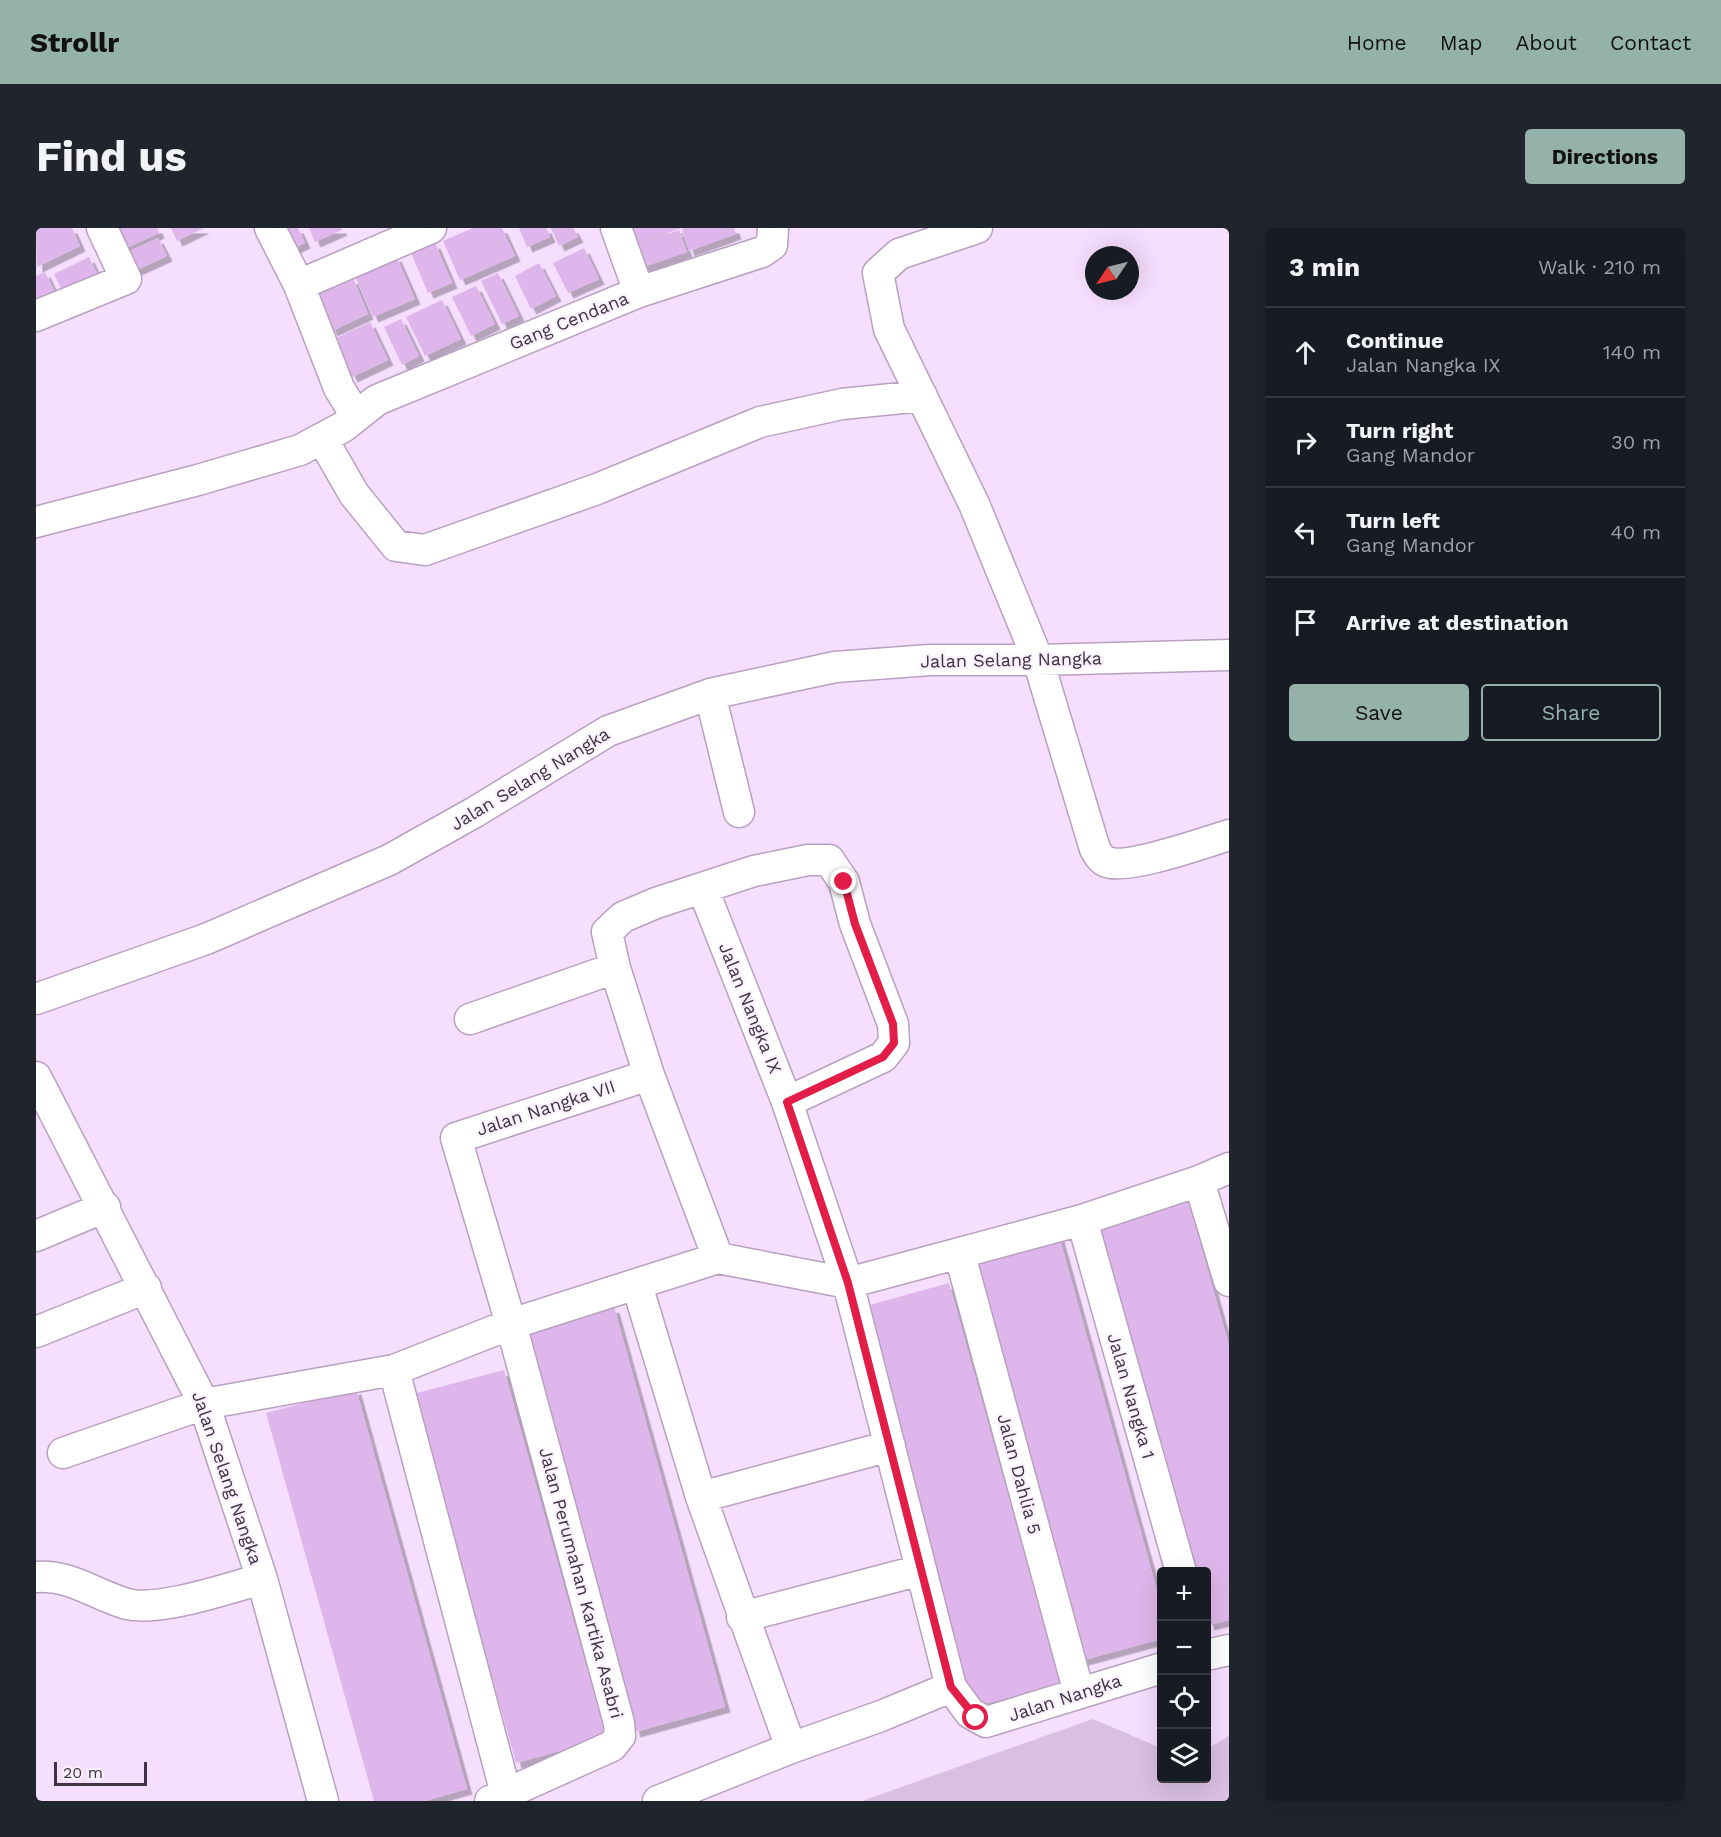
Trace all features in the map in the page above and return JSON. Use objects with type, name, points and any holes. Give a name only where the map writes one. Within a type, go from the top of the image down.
[{"type":"street","points":[[36,316],[126,279],[102,228]]},
{"type":"street","points":[[270,228],[299,285],[339,388],[356,416]]},
{"type":"street","points":[[299,285],[431,228]]},
{"type":"street","points":[[616,228],[639,292]]},
{"type":"street","name":"Gang Cendana","points":[[36,522],[300,450],[323,440],[377,400],[639,292],[762,252],[772,245],[772,228]]},
{"type":"street","points":[[976,228],[899,254],[878,273],[890,329],[974,504],[1038,660],[1095,849],[1101,858],[1110,863],[1152,858],[1229,835]]},
{"type":"street","points":[[323,440],[354,494],[396,546],[425,550],[597,489],[760,422],[842,404],[922,396]]},
{"type":"street","name":"Jalan Selang Nangka","points":[[36,999],[206,939],[389,860],[475,812],[608,731],[710,694],[835,667],[930,660],[1038,660],[1229,655]]},
{"type":"street","points":[[710,694],[739,812]]},
{"type":"street","points":[[718,1258],[649,1075],[615,968],[607,932],[623,917],[754,871],[808,860],[828,860],[844,882],[855,924],[893,1024],[894,1043],[883,1057],[787,1102]]},
{"type":"street","name":"Jalan Nangka IX","points":[[703,889],[787,1102],[848,1283],[951,1687],[970,1713]]},
{"type":"street","points":[[470,1019],[615,968]]},
{"type":"street","name":"Jalan Nangka VII","points":[[511,1324],[456,1138],[649,1075]]},
{"type":"street","name":"Jalan Selang Nangka","points":[[36,1077],[105,1207],[204,1404],[262,1579],[323,1801]]},
{"type":"street","points":[[63,1452],[204,1404],[394,1370],[511,1324],[718,1258],[848,1283],[960,1255],[1082,1220],[1199,1181],[1229,1168]]},
{"type":"street","points":[[1199,1181],[1229,1281]]},
{"type":"street","points":[[36,1236],[105,1207]]},
{"type":"street","name":"Jalan Nangka 1","points":[[1082,1220],[1180,1567]]},
{"type":"street","name":"Jalan Dahlia 5","points":[[960,1255],[1079,1693]]},
{"type":"street","points":[[637,1284],[700,1497],[791,1748]]},
{"type":"street","points":[[36,1332],[146,1288]]},
{"type":"street","name":"Jalan Perumahan Kartika Asabri","points":[[498,1798],[612,1746],[620,1736],[616,1712],[511,1324]]},
{"type":"street","points":[[394,1370],[498,1798]]},
{"type":"street","points":[[700,1497],[890,1446]]},
{"type":"street","points":[[742,1617],[921,1570]]},
{"type":"street","points":[[36,1577],[54,1575],[129,1604],[170,1603],[262,1579]]},
{"type":"street","points":[[1211,1653],[1229,1650]]},
{"type":"street","name":"Jalan Nangka","points":[[970,1713],[986,1722],[1157,1669]]},
{"type":"street","points":[[658,1801],[951,1687]]},
{"type":"shaded area","points":[[1093,1719],[1157,1746],[1157,1783],[1211,1783],[1211,1747],[1229,1736],[1229,1801],[862,1801]]},
{"type":"building","points":[[72,228],[80,246],[37,267],[36,230]]},
{"type":"building","points":[[109,228],[157,228],[159,233],[120,251]]},
{"type":"building","points":[[171,228],[204,228],[177,241]]},
{"type":"building","points":[[275,228],[298,228],[305,243],[286,252]]},
{"type":"building","points":[[309,228],[341,228],[342,230],[315,242]]},
{"type":"building","points":[[473,228],[502,228],[515,256],[460,280],[443,241]]},
{"type":"building","points":[[519,228],[546,228],[550,237],[527,247]]},
{"type":"building","points":[[551,228],[573,228],[578,237],[559,246]]},
{"type":"building","points":[[626,228],[681,228],[632,246]]},
{"type":"building","points":[[734,228],[736,234],[689,251],[682,229]]},
{"type":"building","points":[[679,230],[687,252],[640,268],[632,247]]},
{"type":"building","points":[[158,238],[167,256],[132,272],[123,254]]},
{"type":"building","points":[[435,243],[452,283],[428,293],[411,253]]},
{"type":"building","points":[[584,248],[599,279],[568,293],[553,263]]},
{"type":"building","points":[[396,256],[415,299],[373,317],[354,274]]},
{"type":"building","points":[[89,257],[101,282],[66,299],[54,274]]},
{"type":"building","points":[[539,263],[556,296],[531,309],[515,276]]},
{"type":"building","points":[[45,272],[60,303],[36,314],[36,276]]},
{"type":"building","points":[[498,273],[519,316],[502,324],[481,281]]},
{"type":"building","points":[[353,278],[368,314],[332,331],[316,294]]},
{"type":"building","points":[[476,286],[495,324],[471,336],[452,297]]},
{"type":"building","points":[[442,300],[461,339],[425,356],[406,317]]},
{"type":"building","points":[[401,319],[419,356],[402,365],[384,327]]},
{"type":"building","points":[[370,322],[388,360],[352,377],[334,339]]},
{"type":"building","points":[[1188,1200],[1229,1346],[1229,1620],[1211,1624],[1211,1567],[1193,1567],[1098,1224]]},
{"type":"building","points":[[1059,1236],[1157,1591],[1157,1640],[1080,1661],[969,1260]]},
{"type":"building","points":[[949,1283],[1060,1683],[970,1708],[859,1308]]},
{"type":"building","points":[[614,1307],[725,1707],[635,1732],[524,1331]]},
{"type":"building","points":[[504,1370],[606,1738],[516,1763],[413,1394]]},
{"type":"building","points":[[356,1389],[467,1789],[425,1801],[374,1801],[266,1413]]},
{"type":"route","points":[[844,882],[855,924],[893,1024],[894,1043],[883,1057],[787,1102],[848,1283],[951,1687],[976,1718]]}]
